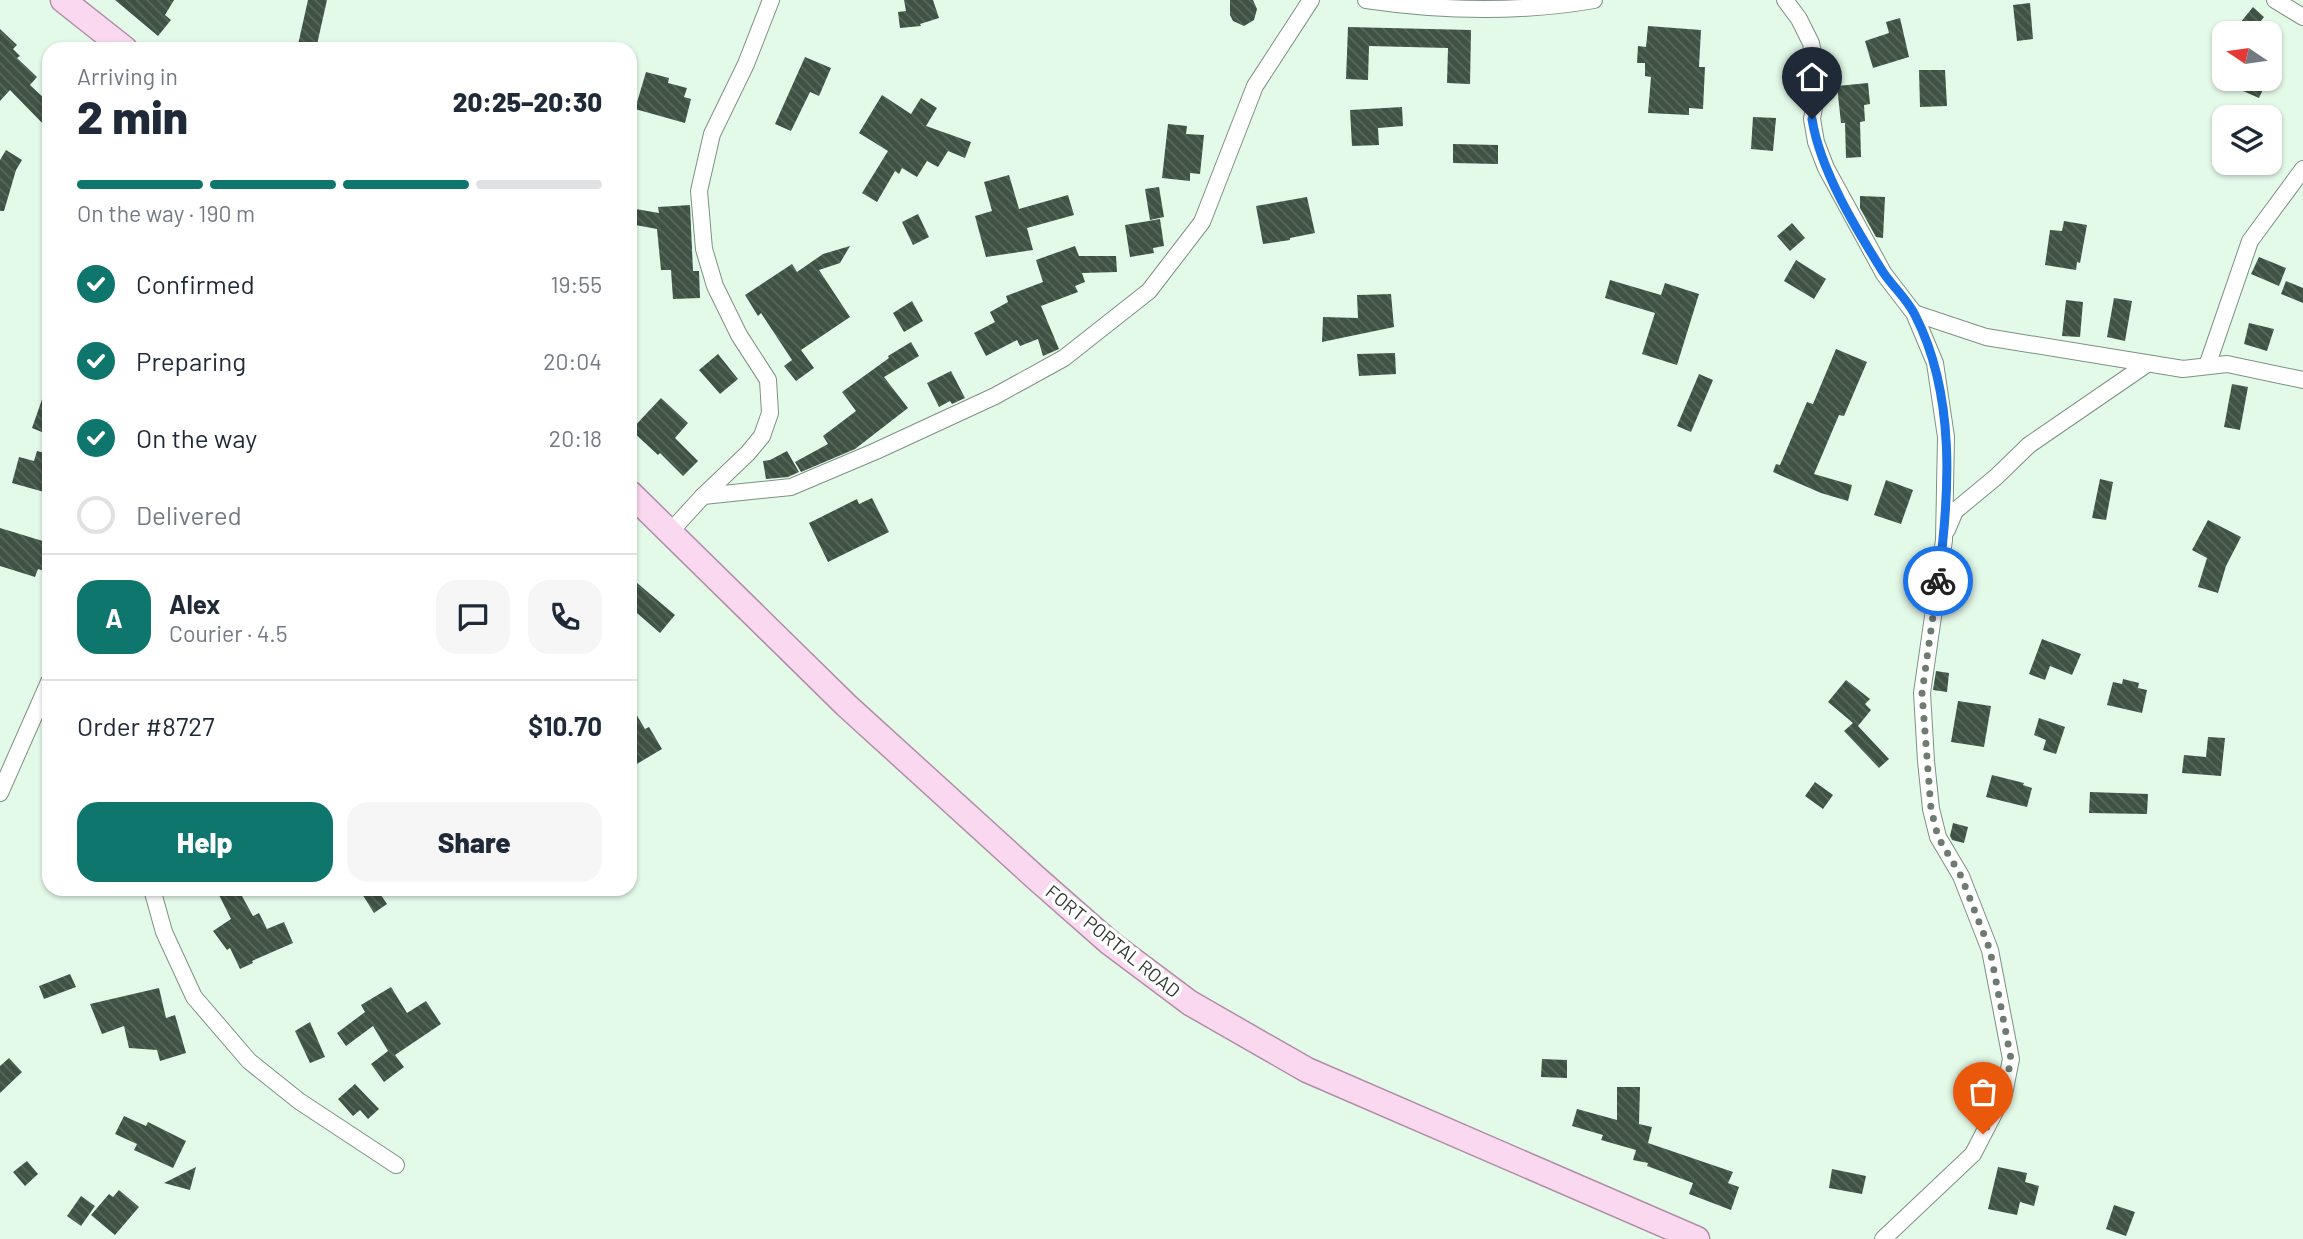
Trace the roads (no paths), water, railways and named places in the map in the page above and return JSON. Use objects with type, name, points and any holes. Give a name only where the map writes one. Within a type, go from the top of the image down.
[{"type":"main road","points":[[63,0],[116,42]]},
{"type":"main road","name":"FORT PORTAL ROAD","points":[[637,500],[846,705],[1035,877],[1110,943],[1190,1003],[1307,1070],[1697,1239]]},
{"type":"street","points":[[670,532],[748,453],[762,436],[770,413],[768,380],[739,335],[715,286],[704,250],[699,191],[712,134],[746,64],[771,0]]},
{"type":"street","points":[[703,496],[791,487],[888,446],[995,396],[1064,358],[1149,290],[1202,222],[1255,86],[1311,0]]},
{"type":"street","points":[[1366,0],[1398,5],[1471,9],[1565,5],[1594,0]]},
{"type":"street","points":[[1785,0],[1800,19],[1811,43],[1816,68],[1816,96],[1812,119],[1816,142],[1826,168],[1884,274],[1914,313],[1935,363],[1946,437],[1944,540],[1922,693],[1931,809],[1938,837],[1961,876],[1990,950],[2011,1059],[2004,1094],[1973,1154],[1883,1239]]},
{"type":"street","points":[[2275,0],[2303,17]]},
{"type":"street","points":[[2207,366],[2250,241],[2303,169]]},
{"type":"street","points":[[1914,313],[1986,337],[2183,369],[2227,364],[2303,380]]},
{"type":"street","points":[[1944,540],[1955,511],[2029,445],[2147,364]]},
{"type":"street","points":[[0,793],[42,698]]},
{"type":"street","points":[[154,896],[164,932],[194,997],[249,1061],[299,1101],[396,1165]]}]
